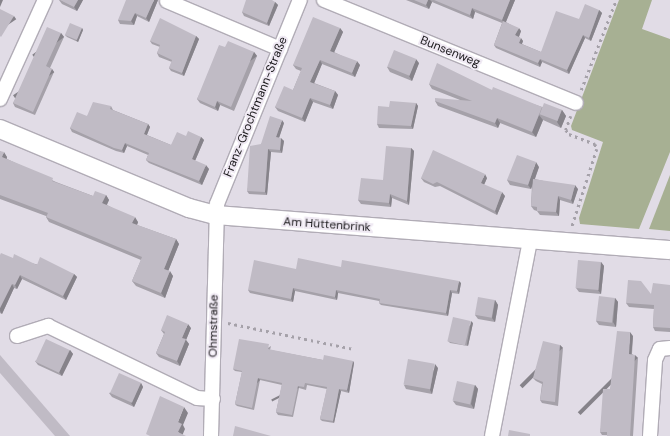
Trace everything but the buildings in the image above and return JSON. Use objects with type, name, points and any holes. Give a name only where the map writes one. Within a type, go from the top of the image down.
[{"type":"street","points":[[0,99],[45,0]]},
{"type":"street","name":"Franz-Grochtmann-Straße","points":[[215,215],[222,189],[300,0]]},
{"type":"street","name":"Bunsenweg","points":[[324,0],[576,103]]},
{"type":"street","points":[[167,1],[280,49]]},
{"type":"street","name":"Am Hüttenbrink","points":[[0,129],[189,208],[215,215],[670,250]]},
{"type":"street","name":"Ohmstraße","points":[[211,436],[215,215]]},
{"type":"street","points":[[492,436],[530,240]]},
{"type":"street","points":[[17,336],[48,326],[197,398],[212,399]]},
{"type":"street","points":[[650,436],[655,360],[660,349],[670,348]]},
{"type":"path","points":[[570,234],[597,149],[566,130],[616,0]]},
{"type":"path","points":[[214,320],[354,349]]},
{"type":"green space","points":[[619,0],[652,0],[642,29],[670,39],[670,152],[639,229],[580,224],[579,218],[603,142],[572,130],[571,126]]},
{"type":"green space","points":[[670,175],[670,231],[649,229]]}]
